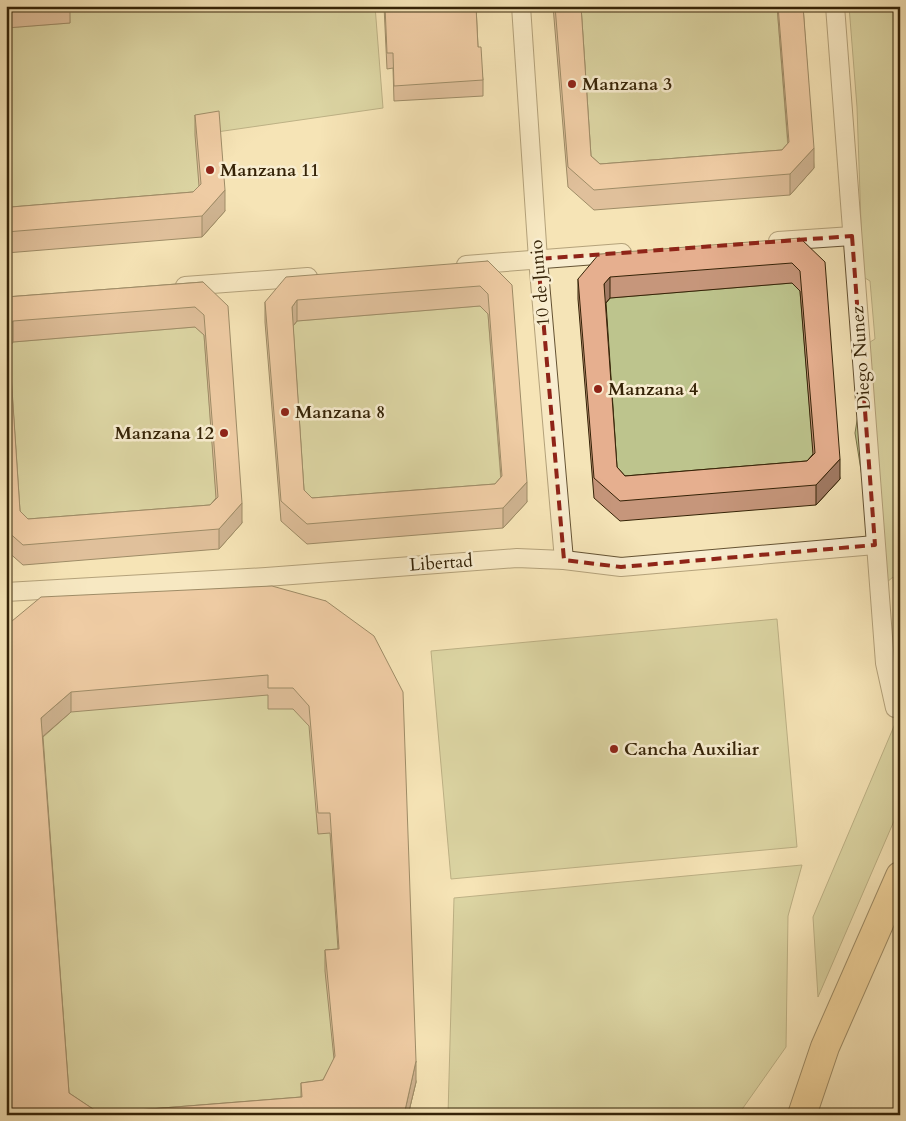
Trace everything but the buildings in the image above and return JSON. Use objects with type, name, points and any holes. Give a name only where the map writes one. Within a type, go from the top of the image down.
[{"type":"main road","points":[[802,1115],[825,1047],[900,876]]},
{"type":"main road","points":[[786,1115],[825,1047]]},
{"type":"street","name":"10 de Junio","points":[[521,6],[538,259],[564,560]]},
{"type":"street","name":"Diego Nunez","points":[[835,6],[885,663],[895,708]]},
{"type":"street","points":[[764,242],[852,236]]},
{"type":"street","points":[[449,266],[636,252]]},
{"type":"street","points":[[173,287],[321,276]]},
{"type":"street","name":"Libertad","points":[[6,592],[266,577],[517,558],[564,560],[621,567],[875,545]]},
{"type":"highlighted area","points":[[852,236],[875,545],[621,567],[564,560],[538,259]]},
{"type":"green space","points":[[69,6],[375,6],[383,108],[196,135],[201,204],[6,222],[6,28],[70,23]]},
{"type":"green space","points":[[579,6],[777,6],[789,162],[591,177]]},
{"type":"green space","points":[[849,6],[900,6],[900,665],[893,577],[880,588],[855,433],[870,342],[875,339],[870,281],[865,278],[863,282],[857,107]]},
{"type":"green space","points":[[792,283],[800,291],[815,473],[617,488],[604,305],[610,298]]},
{"type":"green space","points":[[480,306],[488,314],[502,496],[304,510],[292,327],[297,321]]},
{"type":"green space","points":[[195,327],[204,335],[218,517],[20,531],[8,349],[13,342]]},
{"type":"green space","name":"Cancha Auxiliar","points":[[777,619],[797,847],[451,879],[431,651]]},
{"type":"green space","points":[[326,621],[416,1082],[408,1115],[6,1115],[6,646]]},
{"type":"green space","points":[[900,712],[900,807],[818,997],[813,917]]},
{"type":"green space","points":[[802,865],[788,916],[786,1047],[738,1115],[448,1115],[454,898]]},
{"type":"place","name":"Manzana 3","points":[[572,84]]},
{"type":"place","name":"Manzana 11","points":[[210,170]]},
{"type":"place","name":"Manzana 4","points":[[598,389]]},
{"type":"place","name":"Manzana 8","points":[[285,412]]},
{"type":"place","name":"Manzana 12","points":[[224,433]]},
{"type":"place","name":"Cancha Auxiliar","points":[[614,749]]}]
